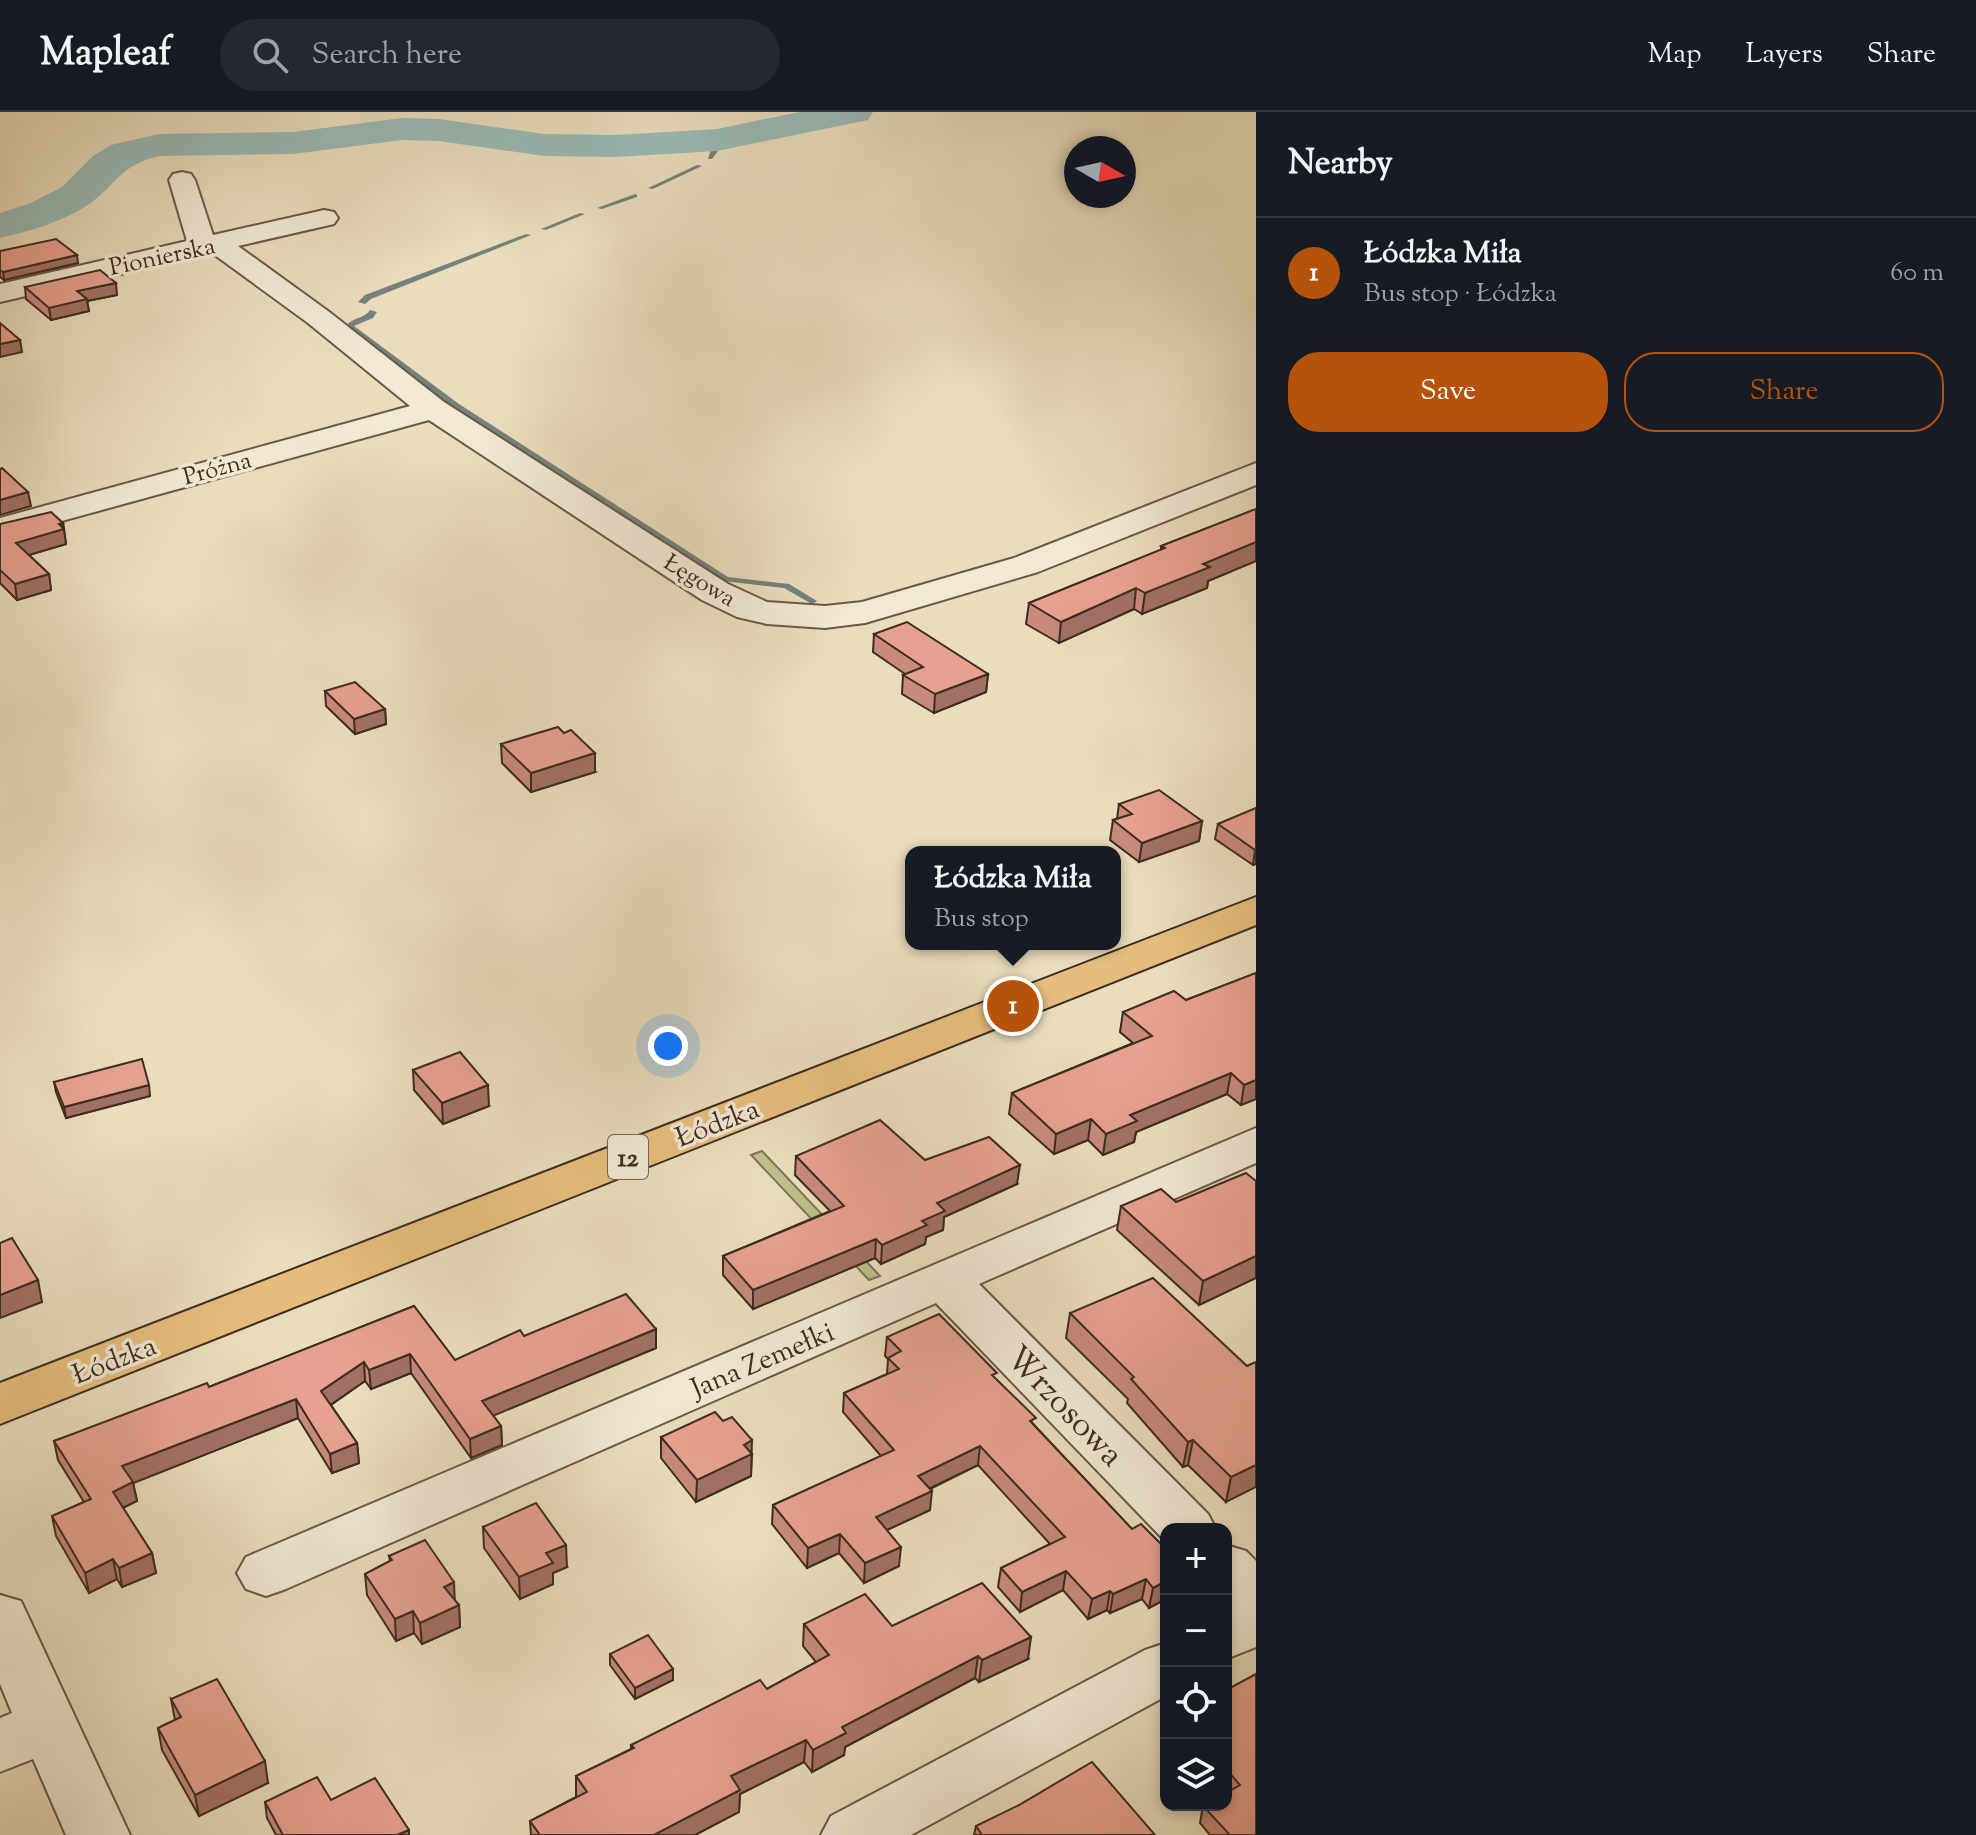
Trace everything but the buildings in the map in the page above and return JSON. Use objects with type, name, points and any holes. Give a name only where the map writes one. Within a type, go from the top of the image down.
[{"type":"main road","name":"Łódzka","points":[[0,1404],[1256,910]]},
{"type":"street","points":[[182,180],[210,245]]},
{"type":"street","name":"Pionierska","points":[[0,293],[324,218]]},
{"type":"street","name":"Łęgowa","points":[[210,245],[318,317],[433,409],[730,601],[750,609],[792,616],[825,617],[865,612],[931,595],[1026,565],[1256,473]]},
{"type":"street","name":"Próżna","points":[[0,528],[433,409]]},
{"type":"street","name":"Jana Zemełki","points":[[266,1573],[1252,1150]]},
{"type":"street","name":"Wrzosowa","points":[[944,1280],[1182,1523]]},
{"type":"street","points":[[1232,1573],[1256,1598]]},
{"type":"street","points":[[0,1618],[23,1736],[98,1835]]},
{"type":"street","points":[[1232,1632],[1256,1619]]},
{"type":"street","points":[[853,1835],[1160,1670]]},
{"type":"green space","points":[[762,1151],[880,1276],[869,1280],[751,1155]]},
{"type":"waterway","points":[[0,226],[45,212],[76,195],[107,164],[125,153],[159,145],[293,143],[402,129],[439,130],[544,145],[615,146],[717,140],[855,112]]},
{"type":"waterway","points":[[710,158],[717,140]]},
{"type":"waterway","points":[[651,188],[699,166]]},
{"type":"waterway","points":[[600,208],[635,196]]},
{"type":"waterway","points":[[544,229],[582,214]]},
{"type":"waterway","points":[[362,302],[528,235]]},
{"type":"waterway","points":[[373,312],[350,326],[456,406],[726,579],[786,586],[813,601]]},
{"type":"place","name":"Łódzka Miła","points":[[1013,1006]]}]
